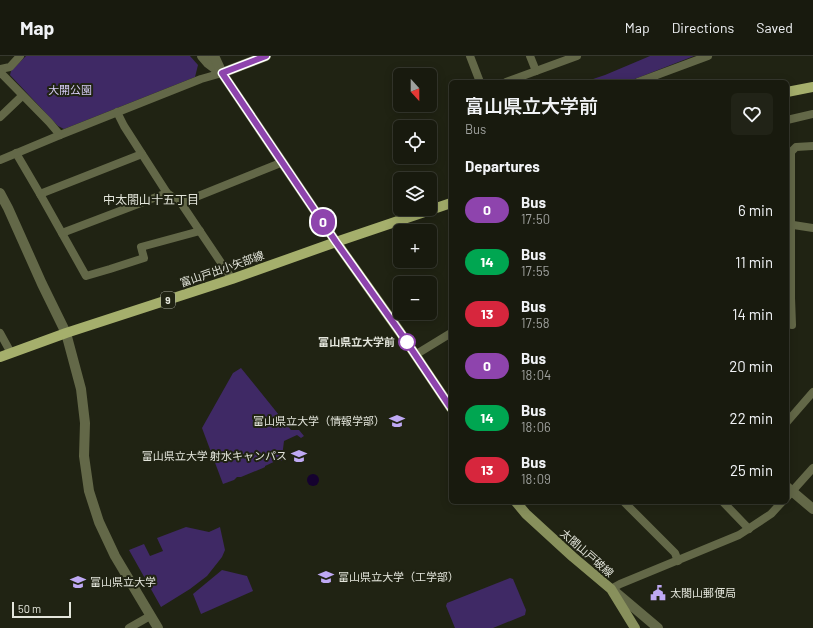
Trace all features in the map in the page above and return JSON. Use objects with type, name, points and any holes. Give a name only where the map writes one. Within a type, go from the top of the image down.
[{"type":"main road","points":[[789,92],[813,87]]},
{"type":"main road","name":"富山戸出小矢部線","points":[[0,356],[232,279],[449,204]]},
{"type":"main road","points":[[336,242],[416,355],[449,405]]},
{"type":"main road","name":"太閤山戸破線","points":[[518,504],[526,514],[573,557],[611,589],[635,628]]},
{"type":"street","points":[[0,69],[10,67],[20,56]]},
{"type":"street","points":[[202,56],[208,63],[222,73]]},
{"type":"street","points":[[213,56],[222,73],[336,242]]},
{"type":"street","points":[[0,160],[116,112],[266,56]]},
{"type":"street","points":[[470,56],[479,80]]},
{"type":"street","points":[[530,56],[536,71]]},
{"type":"street","points":[[511,80],[577,56]]},
{"type":"street","points":[[643,80],[708,56]]},
{"type":"street","points":[[0,72],[60,135]]},
{"type":"street","points":[[0,117],[22,96]]},
{"type":"street","points":[[116,112],[167,193],[181,203],[232,279]]},
{"type":"street","points":[[789,120],[813,114]]},
{"type":"street","points":[[789,323],[792,325],[789,224],[791,152],[796,147],[813,146]]},
{"type":"street","points":[[16,153],[86,276],[144,258],[141,247],[200,231]]},
{"type":"street","points":[[40,194],[142,154]]},
{"type":"street","points":[[181,203],[282,162]]},
{"type":"street","points":[[0,193],[66,333],[81,389],[85,423],[84,456],[89,491],[99,522],[115,556],[158,628]]},
{"type":"street","points":[[62,233],[167,193]]},
{"type":"street","points":[[789,224],[813,228]]},
{"type":"street","points":[[0,333],[11,353]]},
{"type":"street","points":[[416,355],[449,334]]},
{"type":"street","points":[[789,420],[813,392]]},
{"type":"street","points":[[813,468],[789,492],[813,509]]},
{"type":"street","points":[[626,504],[675,553],[678,561]]},
{"type":"street","points":[[725,504],[749,529]]},
{"type":"street","points":[[658,628],[611,589],[739,535],[771,514],[780,504]]},
{"type":"street","points":[[129,628],[150,616]]},
{"type":"green space","name":"大開公園","points":[[26,56],[190,56],[198,65],[195,77],[64,129],[58,126],[10,75],[11,71]]},
{"type":"green space","points":[[650,56],[694,56],[632,80],[590,80]]},
{"type":"green space","points":[[241,368],[291,430],[299,430],[304,436],[301,438],[297,435],[284,441],[282,457],[284,458],[281,461],[280,459],[263,468],[241,477],[237,477],[234,480],[223,484],[202,428],[233,373]]},
{"type":"green space","points":[[186,527],[209,532],[220,527],[225,550],[222,557],[207,576],[190,589],[161,607],[129,550],[144,544],[150,556],[163,551],[157,538]]},
{"type":"green space","points":[[222,570],[247,576],[253,591],[201,614],[193,594]]},
{"type":"green space","points":[[510,578],[513,579],[526,610],[525,615],[493,628],[455,628],[446,606],[447,603]]},
{"type":"shaded area","points":[[311,474],[315,474],[319,480],[315,486],[311,486],[307,482],[307,478]]},
{"type":"bus line","name":"0","points":[[266,56],[222,73],[336,242],[400,332],[449,405]]},
{"type":"place","name":"富山県立大学前","points":[[407,342]]},
{"type":"place","name":"富山県立大学（情報学部）","points":[[397,421]]},
{"type":"place","name":"富山県立大学 射水キャンパス","points":[[299,456]]},
{"type":"place","name":"富山県立大学（工学部）","points":[[326,577]]},
{"type":"place","name":"富山県立大学","points":[[78,582]]},
{"type":"place","name":"太閤山郵便局","points":[[658,593]]},
{"type":"district","name":"中太閤山十五丁目","points":[[151,200]]}]
